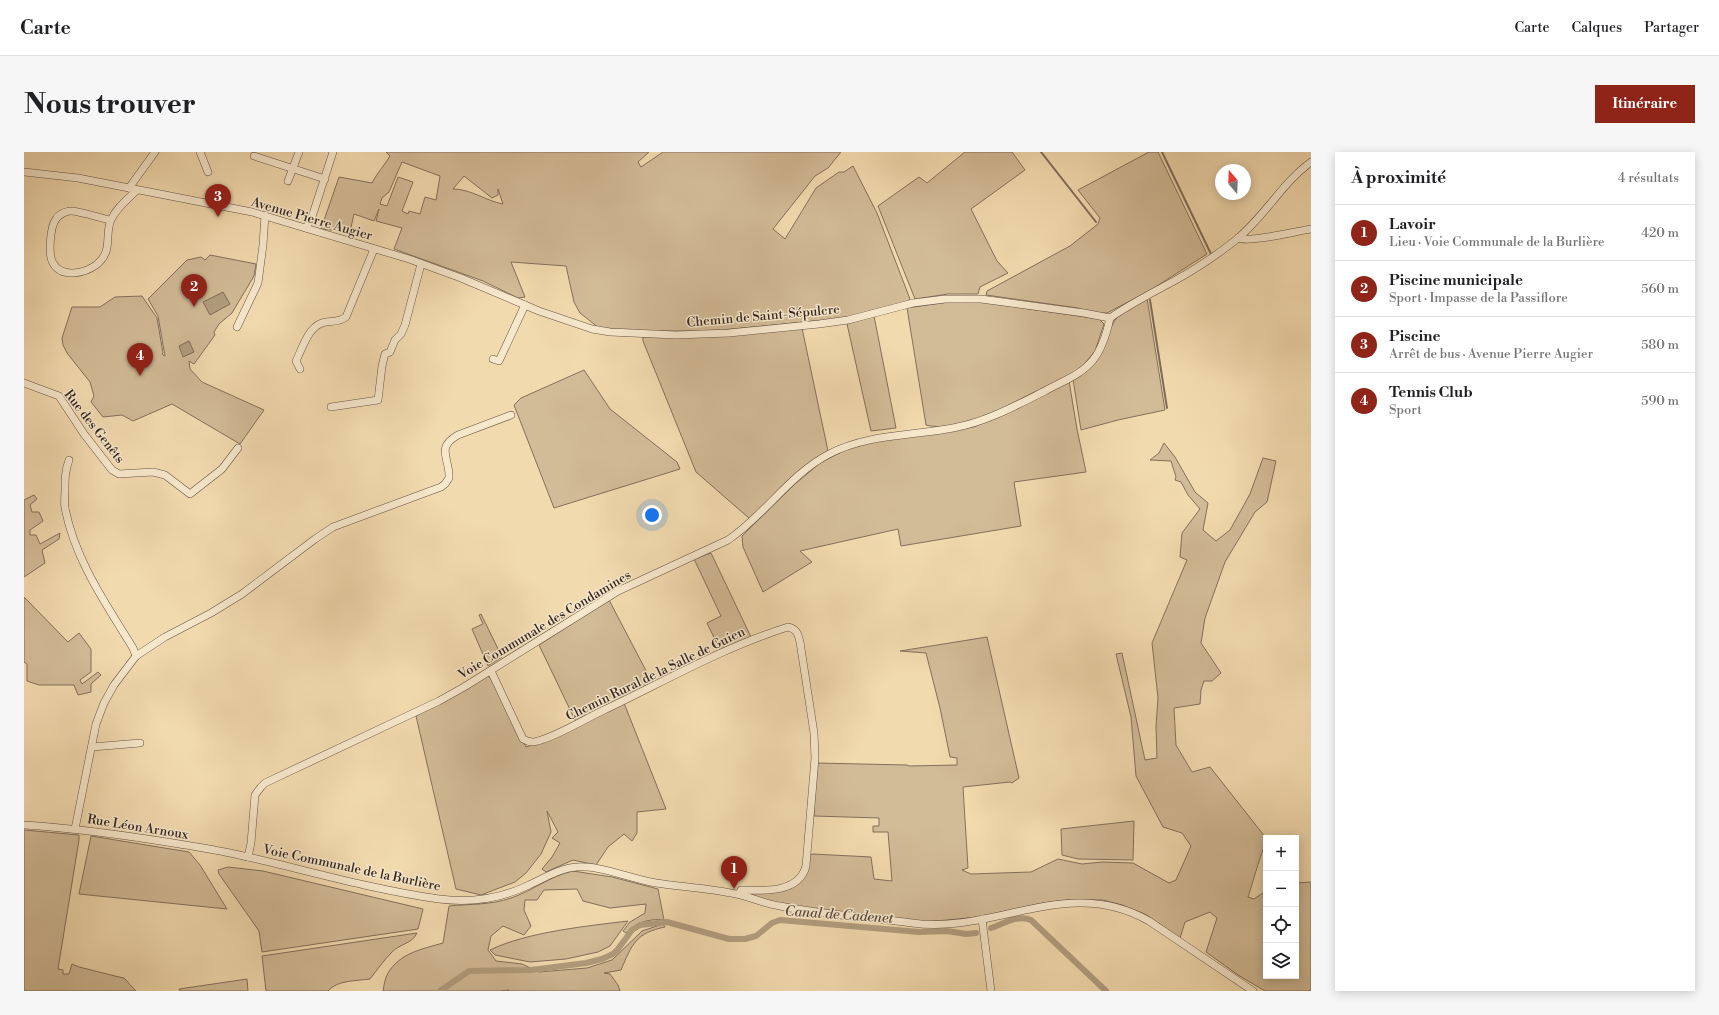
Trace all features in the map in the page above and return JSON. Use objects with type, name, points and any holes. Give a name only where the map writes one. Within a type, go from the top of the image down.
[{"type":"street","points":[[120,207],[128,188],[158,152]]},
{"type":"street","points":[[200,152],[208,172]]},
{"type":"street","points":[[288,181],[299,152]]},
{"type":"street","points":[[306,228],[312,217],[333,152]]},
{"type":"street","points":[[254,156],[325,179]]},
{"type":"street","points":[[1110,318],[1136,301],[1191,271],[1238,238],[1259,219],[1284,186],[1311,162]]},
{"type":"street","name":"Avenue Pierre Augier","points":[[24,172],[78,178],[265,215],[421,264],[461,278],[560,318]]},
{"type":"street","points":[[110,220],[71,211],[60,214],[55,219],[52,230],[50,251],[53,264],[66,273],[75,274],[87,271],[98,264],[108,250],[110,220],[120,207],[137,190]]},
{"type":"street","points":[[237,327],[258,283],[265,215]]},
{"type":"street","points":[[1238,238],[1257,238],[1311,229]]},
{"type":"street","points":[[300,369],[296,361],[315,326],[323,322],[342,321],[346,317],[374,248]]},
{"type":"street","points":[[332,407],[378,400],[385,354],[390,352],[395,340],[401,334],[405,325],[421,264]]},
{"type":"street","name":"Chemin de Saint-Sépulcre","points":[[560,318],[592,329],[617,332],[676,335],[722,333],[848,320],[913,303],[952,299],[981,299],[1110,318]]},
{"type":"street","points":[[493,359],[499,361],[525,305]]},
{"type":"street","name":"Voie Communale des Condamines","points":[[248,857],[251,843],[254,800],[261,787],[439,701],[491,671],[618,591],[728,540],[743,530],[799,475],[816,461],[829,454],[869,440],[951,428],[985,420],[1077,374],[1094,359],[1107,332],[1110,318]]},
{"type":"street","name":"Rue des Genêts","points":[[24,383],[59,396],[84,434],[112,470],[119,474],[153,472],[165,475],[190,494],[222,469],[238,448]]},
{"type":"street","points":[[75,828],[96,724],[104,703],[114,685],[136,656],[165,637],[212,613],[242,594],[309,543],[334,527],[441,487],[449,478],[444,455],[446,444],[458,435],[511,415]]},
{"type":"street","points":[[69,460],[65,470],[64,499],[69,524],[84,565],[98,594],[133,648],[136,656]]},
{"type":"street","name":"Chemin Rural de la Salle de Guien","points":[[491,671],[523,739],[530,742],[538,741],[650,688],[698,663],[743,643],[788,628],[793,629],[797,633],[800,642],[815,741],[806,866],[801,877],[792,884],[767,891],[741,890],[739,894]]},
{"type":"street","points":[[92,748],[140,743]]},
{"type":"street","name":"Rue Léon Arnoux","points":[[24,825],[75,828],[205,848],[248,857]]},
{"type":"street","name":"Voie Communale de la Burlière","points":[[248,857],[355,883],[439,899],[460,901],[494,898],[525,887],[554,873],[578,866],[641,880],[739,894],[777,906],[926,925],[982,919],[1067,903],[1088,902],[1134,912],[1253,991]]},
{"type":"street","points":[[982,919],[991,991]]},
{"type":"shaded area","points":[[386,152],[649,152],[638,162],[641,167],[663,152],[841,152],[828,168],[815,176],[773,229],[785,239],[816,188],[839,172],[844,172],[853,166],[877,213],[910,299],[907,302],[846,318],[711,331],[644,331],[599,328],[580,313],[574,302],[566,266],[511,262],[525,297],[518,298],[483,281],[394,249],[402,228],[376,221],[379,209],[374,221],[354,214],[350,232],[321,229],[339,177],[372,183],[390,156]],"holes":[[[402,162],[440,176],[436,200],[425,197],[420,214],[409,211],[408,214],[402,211],[413,182],[398,177],[387,206],[380,204],[382,198],[389,192]],[[464,176],[492,198],[498,195],[498,189],[503,204],[466,191],[453,189]]]},
{"type":"shaded area","points":[[965,152],[1012,152],[1025,170],[971,209],[997,261],[1008,273],[980,287],[978,294],[948,294],[915,299],[878,206],[919,177],[927,183]]},
{"type":"shaded area","points":[[1149,152],[1158,152],[1207,254],[1149,291],[1107,313],[1093,313],[1078,308],[986,295],[987,291],[1070,246],[1098,224],[1100,218],[1078,190]]},
{"type":"shaded area","points":[[210,255],[256,264],[254,276],[232,313],[219,324],[214,332],[215,335],[194,364],[189,361],[190,369],[202,382],[264,410],[240,444],[172,404],[133,421],[122,415],[103,417],[91,402],[94,396],[90,382],[67,353],[63,345],[62,338],[72,307],[100,307],[115,297],[142,296],[157,318],[162,354],[165,356],[158,316],[148,299],[187,260],[201,257],[205,260]]},
{"type":"shaded area","points":[[223,292],[230,304],[210,315],[203,302]]},
{"type":"shaded area","points":[[1147,298],[1165,410],[1081,430],[1073,379],[1087,371],[1115,320],[1126,309]]},
{"type":"shaded area","points":[[955,301],[981,302],[1099,319],[1104,324],[1095,351],[1080,369],[989,415],[966,423],[950,426],[942,427],[926,425],[907,308]]},
{"type":"shaded area","points":[[874,316],[896,428],[871,431],[847,324]]},
{"type":"shaded area","points":[[802,328],[828,451],[750,519],[696,472],[643,341],[643,337],[693,337]]},
{"type":"shaded area","points":[[189,341],[194,352],[183,357],[179,346]]},
{"type":"shaded area","points":[[584,370],[610,409],[677,462],[680,469],[554,508],[514,405],[521,398]]},
{"type":"shaded area","points":[[1069,381],[1086,472],[1014,482],[1021,526],[901,546],[898,529],[800,551],[812,562],[763,592],[743,547],[742,536],[795,484],[820,463],[847,449],[872,442],[973,427],[999,417]]},
{"type":"shaded area","points":[[1164,443],[1175,457],[1195,492],[1208,503],[1203,530],[1216,541],[1230,530],[1250,494],[1263,458],[1276,461],[1267,502],[1255,512],[1225,562],[1205,618],[1201,643],[1221,673],[1212,681],[1204,681],[1201,690],[1200,704],[1174,708],[1176,745],[1192,772],[1210,767],[1264,835],[1263,850],[1248,897],[1254,899],[1263,893],[1263,979],[1299,979],[1299,883],[1311,882],[1311,991],[1265,991],[1238,975],[1206,952],[1217,918],[1210,912],[1185,922],[1180,938],[1145,914],[1122,905],[1103,900],[1069,900],[1043,903],[978,917],[926,922],[779,904],[749,894],[793,886],[808,855],[813,854],[871,857],[874,879],[892,881],[888,832],[873,832],[873,826],[879,826],[879,818],[814,816],[816,763],[909,766],[957,765],[957,758],[950,757],[940,708],[926,653],[900,651],[987,637],[1019,778],[1012,783],[963,787],[968,868],[962,870],[971,874],[1031,872],[1058,859],[1082,864],[1102,862],[1133,863],[1169,883],[1176,880],[1191,846],[1182,833],[1163,827],[1136,776],[1131,717],[1116,654],[1122,653],[1145,760],[1157,758],[1156,726],[1158,698],[1152,643],[1187,560],[1180,557],[1182,533],[1200,509],[1188,495],[1181,482],[1175,480],[1176,477],[1171,461],[1150,460],[1159,453]]},
{"type":"shaded area","points":[[34,495],[37,499],[30,505],[32,512],[39,512],[43,521],[30,530],[30,535],[36,535],[40,544],[60,533],[59,539],[42,550],[45,563],[24,577],[24,500]]},
{"type":"shaded area","points":[[711,553],[751,637],[720,650],[707,623],[721,616],[694,559]]},
{"type":"shaded area","points":[[24,597],[68,642],[79,633],[91,649],[91,672],[80,680],[82,684],[98,672],[101,675],[91,684],[91,692],[78,695],[74,685],[39,685],[27,681],[27,664],[24,662]]},
{"type":"shaded area","points":[[609,600],[653,684],[576,722],[539,645]]},
{"type":"shaded area","points":[[481,614],[502,657],[488,666],[472,629],[483,624],[479,615]]},
{"type":"shaded area","points":[[487,676],[491,678],[526,747],[539,743],[624,703],[666,809],[637,812],[637,833],[632,841],[624,834],[608,847],[596,865],[573,860],[546,872],[542,869],[552,857],[560,843],[552,838],[558,832],[547,811],[551,832],[541,854],[526,873],[515,882],[481,895],[456,889],[416,716]]},
{"type":"shaded area","points":[[1134,821],[1133,860],[1078,859],[1062,855],[1061,829]]},
{"type":"shaded area","points":[[24,830],[79,835],[58,969],[63,970],[63,974],[69,974],[72,964],[124,978],[136,991],[24,991]]},
{"type":"shaded area","points":[[91,836],[189,852],[200,865],[227,909],[79,894]]},
{"type":"shaded area","points":[[228,867],[263,871],[423,909],[418,929],[262,952],[259,931],[219,874],[218,870]]},
{"type":"shaded area","points":[[573,871],[612,877],[658,889],[664,920],[643,922],[634,926],[626,933],[623,931],[630,922],[645,913],[646,904],[610,908],[583,901],[577,889],[544,890],[537,900],[525,900],[524,910],[531,926],[524,935],[503,926],[491,936],[488,950],[496,961],[522,964],[539,972],[587,968],[612,960],[642,931],[663,924],[665,927],[647,933],[636,941],[628,953],[621,970],[604,973],[610,974],[618,985],[620,991],[383,991],[387,975],[393,966],[405,956],[427,947],[443,943],[449,906],[488,903],[504,900],[519,895],[557,876]]},
{"type":"shaded area","points":[[628,921],[610,946],[598,952],[566,959],[530,962],[495,955],[490,950],[539,934]]},
{"type":"shaded area","points":[[417,933],[415,937],[395,949],[370,979],[342,983],[332,987],[328,991],[266,991],[262,956]]},
{"type":"shaded area","points":[[247,979],[248,991],[180,991],[179,989]]},
{"type":"waterway","points":[[1041,152],[1096,222]]},
{"type":"waterway","points":[[1162,152],[1211,254]]},
{"type":"waterway","points":[[1150,300],[1167,408]]},
{"type":"waterway","name":"Canal de Cadenet","points":[[991,928],[1016,919],[1026,918],[1031,920],[1106,991]]},
{"type":"waterway","name":"Canal de Cadenet","points":[[440,991],[469,971],[531,970],[586,963],[602,959],[613,954],[632,930],[640,925],[667,922],[729,939],[745,939],[756,936],[772,923],[780,920],[919,932],[947,931],[966,934],[976,933]]},
{"type":"place","name":"Piscine","points":[[218,217]]},
{"type":"place","name":"Piscine municipale","points":[[194,307]]},
{"type":"place","name":"Tennis Club","points":[[140,376]]},
{"type":"place","name":"Lavoir","points":[[734,889]]}]
